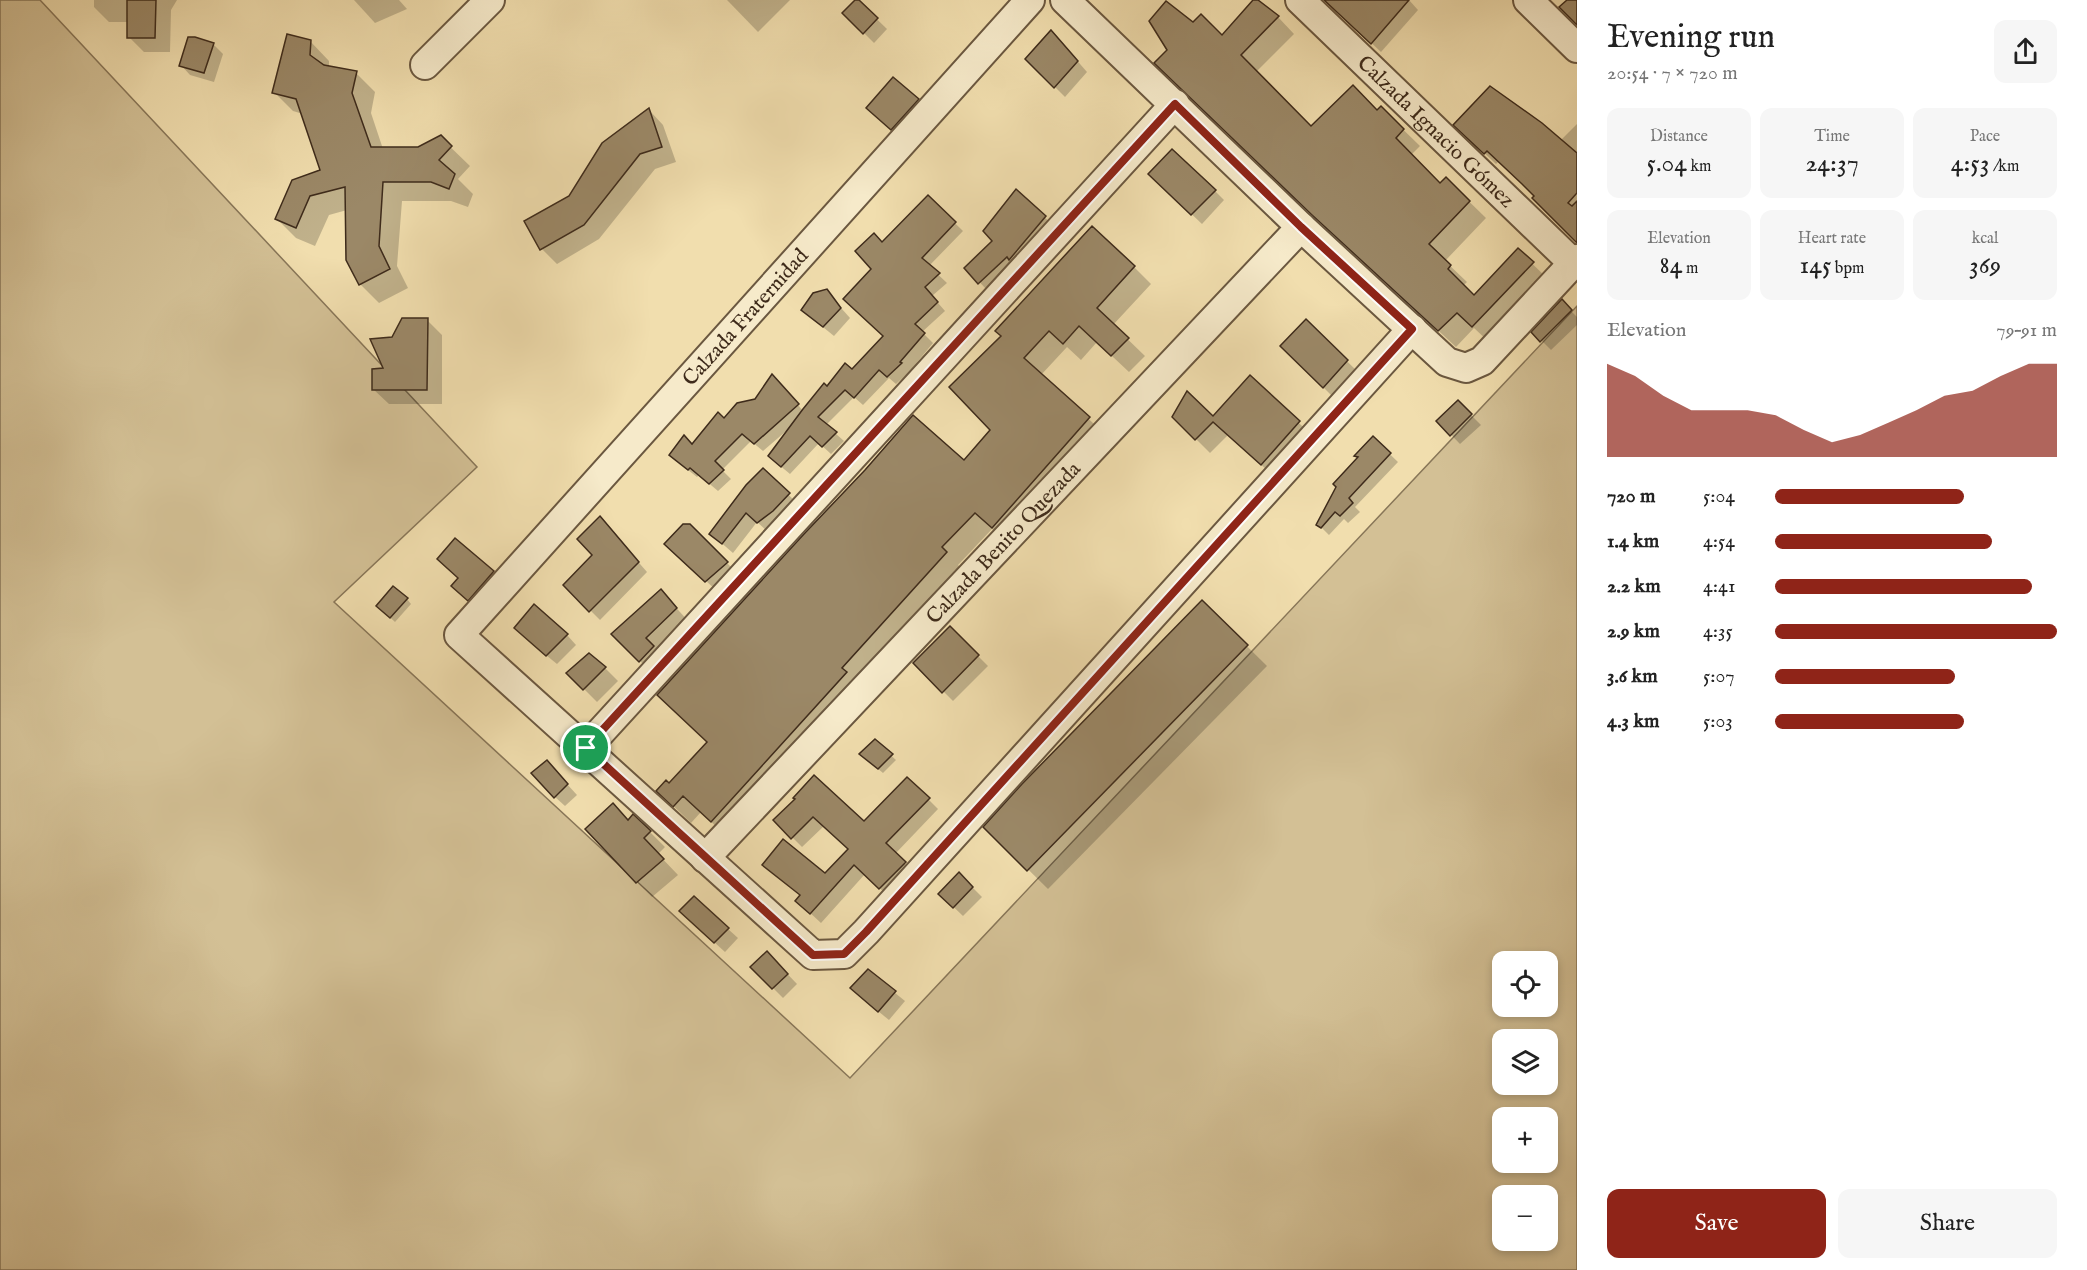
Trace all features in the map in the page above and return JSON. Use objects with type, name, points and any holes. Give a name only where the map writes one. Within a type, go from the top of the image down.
[{"type":"street","points":[[425,65],[490,0]]},
{"type":"street","name":"Calzada Fraternidad","points":[[586,748],[459,635],[1030,0]]},
{"type":"street","points":[[1065,0],[1301,227],[1447,362],[1466,368],[1482,361],[1575,261]]},
{"type":"street","name":"Calzada Ignacio Gómez","points":[[1300,0],[1575,261]]},
{"type":"street","points":[[1528,0],[1577,48]]},
{"type":"street","points":[[1175,104],[586,748],[813,955],[844,954],[874,924],[1412,329]]},
{"type":"street","name":"Calzada Benito Quezada","points":[[705,858],[1301,227]]},
{"type":"shaded area","points":[[0,0],[40,0],[477,467],[334,602],[850,1078],[1577,306],[1577,1270],[0,1270]]},
{"type":"building","points":[[127,0],[156,0],[155,38],[127,38]]},
{"type":"building","points":[[855,0],[859,0],[878,18],[863,34],[842,13]]},
{"type":"building","points":[[1253,0],[1258,0],[1279,16],[1241,55],[1311,126],[1353,85],[1377,110],[1381,106],[1404,129],[1396,138],[1440,183],[1446,177],[1470,201],[1429,244],[1451,265],[1448,269],[1474,295],[1518,248],[1534,262],[1472,327],[1457,313],[1438,331],[1312,215],[1154,63],[1167,50],[1149,21],[1166,1],[1193,22],[1201,14],[1222,35]]},
{"type":"building","points":[[1324,0],[1409,0],[1371,44]]},
{"type":"building","points":[[1567,0],[1577,0],[1577,25],[1559,7]]},
{"type":"building","points":[[1051,30],[1078,61],[1054,88],[1025,59]]},
{"type":"building","points":[[287,34],[311,40],[310,55],[324,65],[357,71],[352,93],[371,147],[418,147],[441,135],[452,146],[439,160],[455,174],[449,189],[431,182],[383,182],[379,246],[390,269],[359,285],[346,260],[345,187],[310,196],[296,228],[275,219],[292,180],[320,170],[296,99],[272,93]]},
{"type":"building","points":[[188,37],[214,43],[204,73],[179,66]]},
{"type":"building","points":[[893,77],[919,99],[891,130],[866,108]]},
{"type":"building","points":[[1490,86],[1542,123],[1577,153],[1577,193],[1568,203],[1572,206],[1577,201],[1577,243],[1532,198],[1534,196],[1522,184],[1487,151],[1484,154],[1453,125]]},
{"type":"building","points":[[649,108],[662,147],[640,154],[584,225],[540,250],[524,221],[569,196],[602,143]]},
{"type":"building","points":[[1172,149],[1216,190],[1191,215],[1148,174]]},
{"type":"building","points":[[1016,189],[1046,216],[1009,260],[1007,257],[978,284],[964,268],[992,241],[983,231]]},
{"type":"building","points":[[928,195],[956,222],[922,258],[940,273],[925,287],[938,302],[915,324],[925,333],[900,362],[902,363],[887,377],[879,370],[854,398],[845,390],[818,417],[837,432],[822,447],[810,436],[781,467],[768,456],[803,409],[824,383],[827,386],[845,363],[852,369],[883,336],[843,299],[871,269],[855,251],[874,233],[882,242]]},
{"type":"building","points":[[1092,226],[1135,266],[1097,308],[1129,338],[1111,356],[1079,326],[1063,344],[1049,331],[1024,358],[1090,417],[992,528],[975,513],[942,547],[947,552],[842,668],[847,672],[711,822],[683,796],[673,807],[656,791],[666,780],[669,783],[707,742],[657,695],[913,415],[964,460],[990,430],[949,387],[1001,336],[995,331]]},
{"type":"building","points":[[827,289],[841,308],[823,327],[801,310],[813,293]]},
{"type":"building","points":[[1562,299],[1572,310],[1540,342],[1531,332]]},
{"type":"building","points":[[402,318],[428,318],[427,390],[372,390],[372,369],[383,368],[370,339],[392,337]]},
{"type":"building","points":[[1306,319],[1348,360],[1323,388],[1280,346]]},
{"type":"building","points":[[772,374],[799,404],[754,444],[742,434],[715,461],[724,470],[709,484],[690,468],[688,470],[669,455],[684,435],[692,444],[718,412],[724,418],[737,403],[755,399]]},
{"type":"building","points":[[1250,375],[1300,421],[1261,465],[1213,422],[1195,440],[1172,417],[1187,391],[1213,416]]},
{"type":"building","points":[[1458,400],[1472,414],[1450,436],[1436,421]]},
{"type":"building","points":[[1373,436],[1391,453],[1349,498],[1353,503],[1340,516],[1335,512],[1321,528],[1316,525],[1336,487],[1333,484],[1358,457],[1354,456]]},
{"type":"building","points":[[763,468],[790,493],[773,511],[757,523],[746,513],[722,544],[709,534],[746,485]]},
{"type":"building","points":[[600,516],[639,562],[589,612],[563,585],[592,555],[577,539]]},
{"type":"building","points":[[683,524],[690,524],[728,562],[705,582],[664,544]]},
{"type":"building","points":[[455,538],[494,571],[468,601],[451,586],[458,578],[437,559]]},
{"type":"building","points":[[393,586],[408,598],[390,618],[376,606]]},
{"type":"building","points":[[661,589],[677,608],[646,638],[654,646],[639,662],[611,634]]},
{"type":"building","points":[[1202,600],[1248,645],[1027,871],[983,827]]},
{"type":"building","points":[[534,604],[568,634],[546,656],[514,628]]},
{"type":"building","points":[[950,626],[979,655],[942,693],[913,663]]},
{"type":"building","points":[[589,653],[606,667],[583,690],[566,673]]},
{"type":"building","points":[[875,739],[893,754],[878,769],[859,754]]},
{"type":"building","points":[[547,760],[568,784],[554,798],[531,773]]},
{"type":"building","points":[[814,775],[864,821],[907,777],[930,798],[886,843],[906,862],[879,889],[854,865],[810,914],[795,901],[800,895],[762,865],[783,839],[825,873],[848,849],[813,817],[791,839],[773,820],[795,799],[793,798]]},
{"type":"building","points":[[613,803],[628,820],[633,814],[651,831],[644,838],[664,859],[636,883],[585,829]]},
{"type":"building","points":[[959,872],[973,887],[953,908],[938,894]]},
{"type":"building","points":[[694,896],[729,928],[714,943],[679,911]]},
{"type":"building","points":[[767,951],[788,974],[772,989],[750,967]]},
{"type":"building","points":[[868,969],[896,991],[878,1012],[850,988]]},
{"type":"route","points":[[1175,104],[1301,227],[1412,329],[844,954],[813,955],[586,748],[1175,104]]}]
